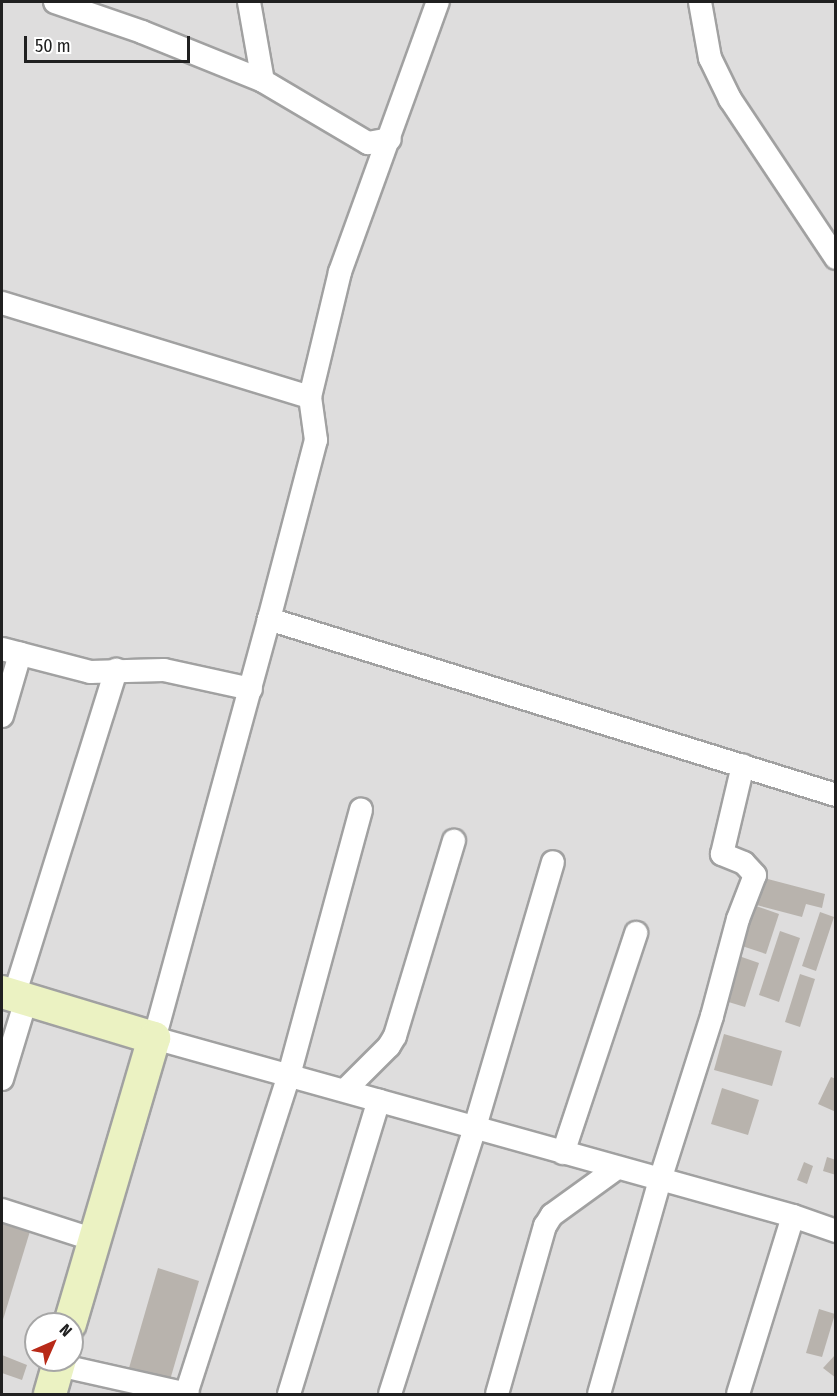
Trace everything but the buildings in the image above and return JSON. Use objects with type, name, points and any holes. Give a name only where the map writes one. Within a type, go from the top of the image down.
[{"type":"street","points":[[55,2],[80,5],[263,81],[368,143],[390,139]]},
{"type":"street","points":[[249,2],[263,81]]},
{"type":"street","points":[[74,1312],[154,1038],[251,689],[316,440],[310,397],[340,272],[438,2]]},
{"type":"street","points":[[700,2],[710,58],[730,99],[835,255]]},
{"type":"street","points":[[2,303],[310,397]]},
{"type":"street","points":[[269,619],[836,795]]},
{"type":"street","points":[[2,716],[11,651],[90,672],[164,670],[251,689]]},
{"type":"street","points":[[2,1079],[14,996],[116,670]]},
{"type":"street","points":[[599,1395],[660,1180],[712,1016],[738,919],[755,874],[744,863],[726,857],[722,849],[743,765]]},
{"type":"street","points":[[84,1368],[186,1394],[289,1075],[362,810]]},
{"type":"street","points":[[345,1090],[389,1046],[395,1036],[454,841]]},
{"type":"street","points":[[390,1395],[474,1127],[553,862]]},
{"type":"street","points":[[562,1153],[636,933]]},
{"type":"street","points":[[14,996],[154,1038],[793,1216],[836,1231]]},
{"type":"street","points":[[289,1395],[379,1100]]},
{"type":"street","points":[[497,1395],[545,1226],[552,1215],[617,1168]]},
{"type":"street","points":[[2,1210],[95,1240]]},
{"type":"street","points":[[738,1395],[793,1216]]},
{"type":"street","points":[[50,1395],[56,1372]]},
{"type":"shaded area","points":[[2,2],[835,2],[835,1394],[2,1394]]}]
